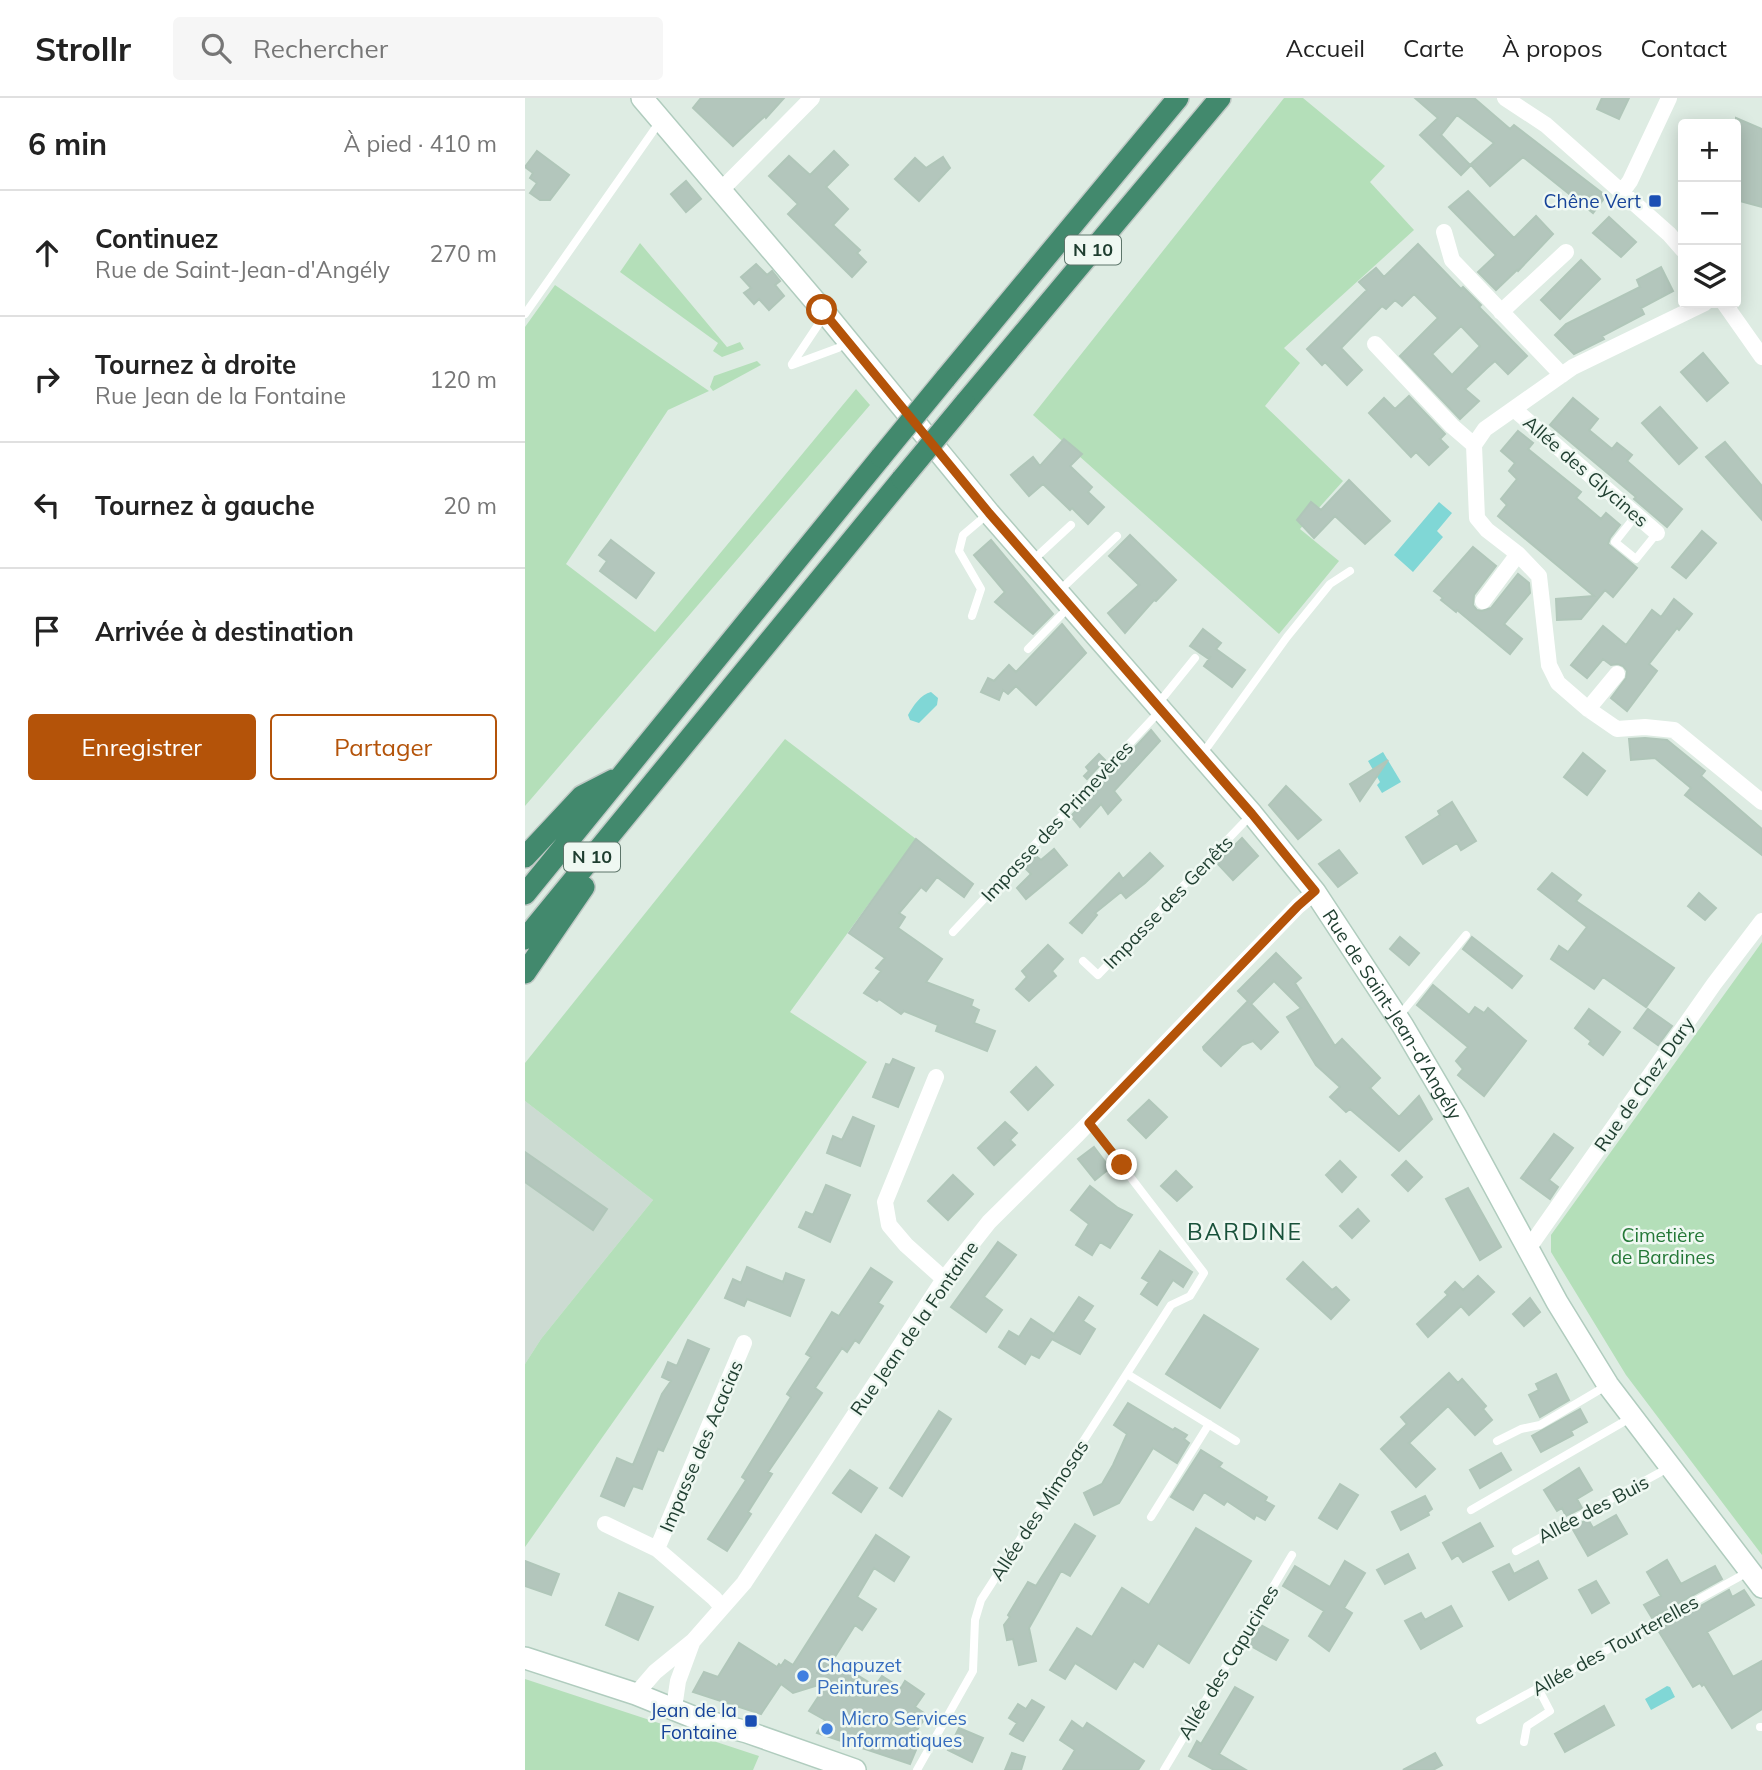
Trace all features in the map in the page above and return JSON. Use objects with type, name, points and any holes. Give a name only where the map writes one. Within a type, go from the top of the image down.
[{"type":"highway","name":"N 10","points":[[525,894],[1178,98]]},
{"type":"highway","name":"N 10","points":[[525,939],[902,479],[1220,98]]},
{"type":"highway","points":[[525,973],[660,775]]},
{"type":"highway","points":[[525,857],[582,796],[618,778]]},
{"type":"main road","name":"Rue de Saint-Jean-d'Angély","points":[[642,98],[826,314],[989,513],[1252,814],[1315,891],[1398,1018],[1453,1110],[1557,1302],[1608,1385],[1756,1579]]},
{"type":"main road","points":[[525,1658],[636,1694],[698,1719],[747,1732],[819,1764],[855,1770]]},
{"type":"street","points":[[720,191],[812,98]]},
{"type":"street","points":[[1505,98],[1546,125],[1679,245]]},
{"type":"street","points":[[1622,192],[1630,181],[1669,98]]},
{"type":"street","points":[[1444,233],[1452,260],[1562,375]]},
{"type":"street","points":[[1501,312],[1566,252]]},
{"type":"street","name":"Allée des Glycines","points":[[1474,445],[1485,429],[1573,367],[1695,308]]},
{"type":"street","points":[[1728,308],[1762,357]]},
{"type":"street","points":[[1375,344],[1452,426],[1474,445],[1477,518],[1539,576],[1549,665],[1558,683],[1617,729],[1645,727],[1675,730],[1762,802]]},
{"type":"street","name":"Allée des Glycines","points":[[1515,410],[1657,533]]},
{"type":"street","points":[[1483,601],[1518,554]]},
{"type":"street","points":[[1588,709],[1617,674]]},
{"type":"street","name":"Rue Jean de la Fontaine","points":[[636,1694],[655,1672],[693,1641],[744,1583],[944,1279],[989,1222],[1315,891]]},
{"type":"street","name":"Rue de Chez Dary","points":[[1528,1249],[1714,984],[1762,921]]},
{"type":"street","points":[[936,1077],[885,1202],[889,1225],[906,1245],[944,1279]]},
{"type":"street","name":"Impasse des Acacias","points":[[657,1549],[744,1343]]},
{"type":"street","name":"Impasse des Acacias","points":[[605,1524],[657,1549],[722,1607]]},
{"type":"street","name":"Rue Jean de la Fontaine","points":[[674,1708],[678,1681],[693,1641]]},
{"type":"lane","points":[[525,314],[661,120]]},
{"type":"lane","points":[[826,314],[792,365],[831,351],[848,341]]},
{"type":"lane","points":[[972,616],[981,589],[959,551],[964,535],[989,513]]},
{"type":"lane","points":[[1637,514],[1615,542],[1636,559],[1657,533]]},
{"type":"lane","points":[[1031,561],[1071,525]]},
{"type":"lane","points":[[1028,649],[1064,599],[1117,536]]},
{"type":"lane","points":[[1201,756],[1296,626],[1330,584],[1350,571]]},
{"type":"lane","name":"Impasse des Primevères","points":[[953,932],[1159,708],[1195,658]]},
{"type":"lane","name":"Impasse des Genêts","points":[[1083,961],[1098,975],[1252,814]]},
{"type":"lane","points":[[1398,1018],[1466,935]]},
{"type":"lane","name":"Allée des Mimosas","points":[[917,1770],[973,1671],[975,1620],[981,1600],[1171,1305],[1190,1296],[1204,1273],[1089,1123]]},
{"type":"lane","points":[[1127,1374],[1236,1441]]},
{"type":"lane","points":[[1497,1441],[1521,1429],[1540,1425],[1608,1385]]},
{"type":"lane","points":[[1471,1510],[1632,1417]]},
{"type":"lane","points":[[1151,1517],[1209,1424]]},
{"type":"lane","name":"Allée des Buis","points":[[1516,1551],[1670,1467]]},
{"type":"lane","name":"Allée des Capucines","points":[[1164,1770],[1292,1555]]},
{"type":"lane","name":"Allée des Tourterelles","points":[[1481,1720],[1538,1688],[1756,1579]]},
{"type":"lane","points":[[1524,1742],[1527,1726],[1550,1710],[1538,1688]]},
{"type":"shaded area","points":[[525,1101],[653,1200],[541,1339],[525,1364]]},
{"type":"green space","points":[[1284,98],[1303,98],[1385,166],[1370,182],[1414,230],[1284,348],[1300,363],[1265,406],[1343,481],[1300,529],[1339,561],[1279,634],[1033,415]]},
{"type":"green space","points":[[640,243],[727,347],[740,342],[744,349],[722,357],[713,351],[718,343],[620,272]]},
{"type":"green space","points":[[555,285],[709,391],[668,410],[566,564],[655,632],[856,389],[870,405],[525,806],[525,327]]},
{"type":"green space","points":[[757,361],[761,365],[713,391],[710,387],[714,376]]},
{"type":"green space","points":[[785,739],[916,839],[790,1012],[867,1062],[525,1547],[525,1364],[541,1339],[653,1200],[525,1101],[525,1063]]},
{"type":"green space","name":"Cimetière de Bardines","points":[[1762,942],[1762,1555],[1626,1375],[1551,1252],[1551,1235]]},
{"type":"green space","points":[[525,1679],[759,1756],[753,1770],[525,1770]]},
{"type":"water","points":[[1439,502],[1452,513],[1437,531],[1443,537],[1413,572],[1394,555]]},
{"type":"water","points":[[931,692],[938,698],[937,705],[919,723],[910,720],[908,715],[915,704]]},
{"type":"water","points":[[1383,752],[1401,782],[1382,793],[1377,785],[1380,782],[1368,761]]},
{"type":"water","points":[[1667,1686],[1675,1697],[1651,1710],[1645,1699]]},
{"type":"building","points":[[701,98],[784,98],[766,118],[765,116],[733,146],[693,108]]},
{"type":"building","points":[[1415,98],[1474,98],[1510,129],[1514,125],[1606,196],[1593,213],[1523,157],[1490,186],[1471,165],[1461,175],[1420,135],[1438,118]],"holes":[[[1457,115],[1494,143],[1470,165],[1441,135]]]},
{"type":"building","points":[[1602,98],[1629,98],[1619,119],[1597,109]]},
{"type":"building","points":[[1741,120],[1762,129],[1762,207],[1741,201]]},
{"type":"building","points":[[537,151],[569,175],[550,200],[540,200],[530,193],[537,183],[530,178],[533,173],[525,167]]},
{"type":"building","points":[[834,151],[848,165],[826,187],[848,209],[833,225],[860,250],[857,253],[866,262],[852,277],[788,214],[798,204],[769,176],[789,156],[810,175]]},
{"type":"building","points":[[943,157],[950,168],[919,201],[895,179],[915,158],[926,168]]},
{"type":"building","points":[[686,181],[701,199],[686,212],[671,194]]},
{"type":"building","points":[[1468,191],[1514,238],[1536,216],[1553,234],[1496,290],[1478,272],[1496,255],[1449,207]]},
{"type":"building","points":[[1609,217],[1636,242],[1621,257],[1593,233]]},
{"type":"building","points":[[1418,244],[1461,289],[1463,287],[1481,305],[1479,307],[1527,356],[1508,374],[1495,361],[1487,368],[1465,389],[1479,401],[1460,419],[1400,356],[1438,318],[1414,294],[1402,306],[1395,300],[1386,309],[1382,306],[1341,348],[1362,370],[1347,385],[1325,362],[1322,365],[1307,349],[1367,290],[1359,282],[1376,268],[1384,277]],"holes":[[[1461,326],[1480,346],[1452,375],[1432,354]]]},
{"type":"building","points":[[1581,260],[1600,279],[1560,319],[1541,300]]},
{"type":"building","points":[[756,264],[767,275],[772,271],[780,281],[775,285],[784,296],[769,310],[759,299],[754,304],[744,293],[751,288],[741,277]]},
{"type":"building","points":[[1661,267],[1673,291],[1641,308],[1644,314],[1574,354],[1555,335],[1566,324],[1640,287],[1637,280]]},
{"type":"building","points":[[1703,353],[1728,383],[1707,401],[1681,372]]},
{"type":"building","points":[[1409,396],[1445,434],[1440,439],[1448,447],[1429,465],[1416,452],[1411,457],[1369,413],[1384,398],[1395,409]]},
{"type":"building","points":[[1573,398],[1598,419],[1589,430],[1612,449],[1617,443],[1632,455],[1627,461],[1682,509],[1667,527],[1634,499],[1636,497],[1550,425]]},
{"type":"building","points":[[1660,407],[1697,448],[1679,464],[1642,423]]},
{"type":"building","points":[[1518,431],[1533,443],[1528,449],[1581,492],[1576,498],[1601,519],[1606,513],[1620,525],[1608,544],[1637,568],[1613,597],[1605,590],[1581,619],[1557,620],[1556,599],[1594,596],[1498,516],[1507,505],[1501,499],[1517,479],[1509,471],[1515,463],[1501,451]]},
{"type":"building","points":[[1064,439],[1082,454],[1070,466],[1092,487],[1088,492],[1104,507],[1088,524],[1043,484],[1029,496],[1011,475],[1033,457],[1040,466]]},
{"type":"building","points":[[1725,442],[1762,486],[1762,520],[1706,457]]},
{"type":"building","points":[[1349,480],[1390,521],[1365,544],[1335,516],[1314,538],[1297,520],[1311,502],[1321,510]]},
{"type":"building","points":[[1702,531],[1716,543],[1686,578],[1672,567]]},
{"type":"building","points":[[1130,535],[1176,580],[1125,633],[1108,613],[1139,585],[1109,556]]},
{"type":"building","points":[[611,540],[654,573],[636,598],[600,571],[607,561],[599,555]]},
{"type":"building","points":[[991,540],[1053,614],[1033,634],[995,602],[1005,592],[974,555]]},
{"type":"building","points":[[1473,547],[1496,566],[1474,595],[1473,605],[1477,610],[1491,608],[1518,574],[1529,583],[1530,593],[1504,624],[1522,639],[1510,654],[1441,600],[1443,598],[1434,591]]},
{"type":"building","points":[[1674,599],[1692,614],[1679,630],[1677,628],[1649,664],[1657,671],[1627,711],[1611,698],[1626,678],[1627,671],[1623,666],[1611,665],[1603,659],[1587,678],[1571,665],[1603,626],[1626,645],[1652,610],[1661,617]]},
{"type":"building","points":[[1062,624],[1086,653],[1036,705],[1016,686],[1008,694],[1003,690],[999,700],[981,692],[988,678],[994,681],[1009,665],[1016,672]]},
{"type":"building","points":[[1203,629],[1221,643],[1216,649],[1245,670],[1232,687],[1204,666],[1209,659],[1190,646]]},
{"type":"building","points":[[1151,730],[1160,741],[1114,791],[1121,800],[1108,814],[1101,804],[1080,827],[1071,816]]},
{"type":"building","points":[[1629,739],[1667,740],[1705,771],[1701,776],[1762,829],[1762,855],[1685,795],[1691,788],[1655,758],[1631,760]]},
{"type":"building","points":[[1583,753],[1605,771],[1587,795],[1564,777]]},
{"type":"building","points":[[1099,754],[1105,760],[1087,779],[1084,776],[1089,771],[1086,767]]},
{"type":"building","points":[[1388,760],[1360,801],[1350,784]]},
{"type":"building","points":[[1286,786],[1321,820],[1298,839],[1269,805]]},
{"type":"building","points":[[1452,802],[1476,841],[1461,850],[1457,843],[1423,864],[1406,837],[1440,815],[1438,811]]},
{"type":"building","points":[[1242,838],[1258,856],[1233,880],[1217,863]]},
{"type":"building","points":[[916,839],[973,884],[964,897],[937,877],[926,891],[921,887],[899,913],[905,917],[898,928],[942,959],[926,982],[973,1000],[971,1006],[979,1010],[974,1023],[995,1031],[987,1051],[936,1031],[938,1025],[904,1011],[901,1014],[879,999],[877,1001],[864,993],[881,971],[876,968],[885,958],[849,933]]},
{"type":"building","points":[[1054,849],[1067,865],[1026,899],[1017,888],[1031,874],[1025,868],[1036,856],[1041,860]]},
{"type":"building","points":[[1339,850],[1357,873],[1338,887],[1319,864]]},
{"type":"building","points":[[1150,853],[1163,866],[1145,883],[1126,898],[1121,892],[1095,913],[1097,915],[1082,933],[1070,923],[1119,873],[1123,879]]},
{"type":"building","points":[[1552,873],[1581,895],[1576,901],[1674,968],[1646,1007],[1603,977],[1594,989],[1551,959],[1559,946],[1568,952],[1587,927],[1538,889]]},
{"type":"building","points":[[1699,893],[1716,908],[1705,920],[1688,906]]},
{"type":"building","points":[[1400,937],[1419,953],[1409,965],[1390,949]]},
{"type":"building","points":[[1472,937],[1522,976],[1512,988],[1463,949]]},
{"type":"building","points":[[1048,945],[1063,959],[1052,971],[1056,976],[1029,1001],[1016,989],[1027,977],[1022,971]]},
{"type":"building","points":[[1276,953],[1301,978],[1295,983],[1335,1046],[1342,1039],[1380,1078],[1370,1088],[1399,1117],[1419,1096],[1432,1119],[1399,1151],[1350,1109],[1346,1112],[1330,1097],[1340,1087],[1316,1065],[1287,1017],[1301,1008],[1274,981],[1251,1004],[1278,1032],[1261,1049],[1253,1041],[1242,1045],[1221,1066],[1204,1050],[1203,1047],[1248,1001],[1238,991]]},
{"type":"building","points":[[1433,985],[1469,1015],[1475,1007],[1484,1013],[1488,1008],[1526,1041],[1484,1096],[1458,1075],[1463,1069],[1456,1061],[1468,1047],[1417,1005]]},
{"type":"building","points":[[1589,1009],[1620,1032],[1603,1055],[1575,1028]]},
{"type":"building","points":[[1648,1009],[1672,1026],[1658,1045],[1634,1028]]},
{"type":"building","points":[[893,1059],[914,1068],[898,1107],[873,1097],[886,1064],[890,1065]]},
{"type":"building","points":[[1036,1067],[1053,1085],[1028,1110],[1011,1092]]},
{"type":"building","points":[[1149,1100],[1167,1117],[1146,1138],[1128,1120]]},
{"type":"building","points":[[853,1117],[874,1126],[860,1166],[827,1153],[833,1136],[842,1140]]},
{"type":"building","points":[[1005,1122],[1017,1133],[1010,1140],[1015,1145],[994,1165],[978,1148]]},
{"type":"building","points":[[1554,1134],[1573,1148],[1549,1180],[1558,1187],[1550,1199],[1521,1178]]},
{"type":"building","points":[[1094,1147],[1110,1168],[1095,1180],[1078,1159]]},
{"type":"building","points":[[525,1152],[607,1209],[593,1230],[525,1182]]},
{"type":"building","points":[[1340,1161],[1356,1177],[1342,1192],[1326,1175]]},
{"type":"building","points":[[1406,1161],[1422,1177],[1408,1191],[1392,1175]]},
{"type":"building","points":[[1176,1171],[1192,1187],[1177,1201],[1161,1186]]},
{"type":"building","points":[[953,1175],[973,1194],[948,1220],[928,1201]]},
{"type":"building","points":[[826,1185],[850,1195],[830,1242],[799,1227],[806,1212],[813,1215]]},
{"type":"building","points":[[1090,1186],[1118,1208],[1132,1215],[1110,1248],[1100,1242],[1092,1255],[1076,1245],[1089,1224],[1071,1210]]},
{"type":"building","points":[[1468,1188],[1501,1247],[1480,1260],[1446,1199]]},
{"type":"building","points":[[1358,1209],[1369,1221],[1352,1238],[1340,1226]]},
{"type":"building","points":[[998,1242],[1016,1255],[984,1297],[1002,1310],[986,1332],[951,1307]]},
{"type":"building","points":[[1160,1251],[1192,1272],[1183,1287],[1173,1280],[1157,1305],[1141,1294],[1149,1282],[1142,1278]]},
{"type":"building","points":[[1303,1262],[1332,1290],[1336,1287],[1349,1300],[1331,1319],[1287,1279]]},
{"type":"building","points":[[747,1267],[783,1282],[786,1273],[804,1280],[790,1316],[747,1299],[744,1306],[725,1298],[733,1279],[741,1283]]},
{"type":"building","points":[[871,1268],[892,1282],[878,1303],[883,1306],[859,1343],[855,1340],[847,1352],[842,1348],[815,1388],[822,1393],[768,1472],[772,1474],[727,1551],[708,1539],[746,1480],[742,1477],[791,1397],[787,1394],[811,1357],[806,1354],[832,1312],[839,1316]]},
{"type":"building","points":[[1478,1276],[1494,1292],[1469,1315],[1461,1306],[1428,1337],[1417,1324],[1448,1295],[1445,1292],[1455,1282],[1463,1290]]},
{"type":"building","points":[[1079,1297],[1093,1306],[1083,1321],[1095,1329],[1080,1354],[1052,1339],[1039,1358],[1031,1354],[1025,1364],[999,1347],[1009,1331],[1019,1337],[1031,1319],[1054,1334]]},
{"type":"building","points":[[1530,1298],[1540,1312],[1524,1326],[1513,1314]]},
{"type":"building","points":[[1204,1315],[1258,1349],[1220,1408],[1166,1374]]},
{"type":"building","points":[[688,1340],[709,1349],[663,1451],[658,1449],[642,1489],[633,1486],[624,1506],[601,1496],[617,1458],[633,1465],[662,1394],[671,1381],[662,1377],[668,1362],[677,1366]]},
{"type":"building","points":[[1449,1373],[1458,1383],[1462,1379],[1486,1406],[1483,1409],[1492,1420],[1475,1435],[1448,1406],[1409,1443],[1435,1469],[1416,1487],[1381,1449],[1407,1424],[1401,1417]]},
{"type":"building","points":[[1556,1374],[1569,1400],[1540,1417],[1529,1395],[1539,1390],[1536,1384]]},
{"type":"building","points":[[1128,1403],[1173,1430],[1175,1428],[1187,1435],[1184,1439],[1189,1443],[1177,1463],[1153,1448],[1119,1503],[1094,1515],[1084,1493],[1102,1484],[1113,1465],[1127,1434],[1114,1425]]},
{"type":"building","points":[[1580,1409],[1587,1422],[1571,1431],[1573,1435],[1541,1452],[1532,1436]]},
{"type":"building","points":[[939,1411],[951,1419],[902,1496],[890,1488]]},
{"type":"building","points":[[1201,1450],[1222,1463],[1219,1467],[1267,1497],[1265,1501],[1274,1506],[1265,1520],[1256,1515],[1254,1519],[1227,1501],[1224,1505],[1204,1492],[1193,1510],[1171,1497]]},
{"type":"building","points":[[1501,1453],[1511,1470],[1480,1488],[1470,1470]]},
{"type":"building","points":[[1579,1468],[1592,1490],[1577,1499],[1582,1508],[1566,1516],[1562,1508],[1557,1511],[1544,1490]]},
{"type":"building","points":[[850,1470],[877,1488],[861,1512],[833,1493]]},
{"type":"building","points":[[1340,1484],[1358,1495],[1337,1529],[1319,1518]]},
{"type":"building","points":[[1425,1496],[1432,1509],[1428,1512],[1429,1515],[1401,1530],[1392,1512]]},
{"type":"building","points":[[1616,1515],[1627,1534],[1588,1556],[1572,1528],[1588,1519],[1593,1528]]},
{"type":"building","points":[[1480,1523],[1493,1546],[1463,1562],[1458,1555],[1452,1559],[1443,1543]]},
{"type":"building","points":[[1075,1524],[1095,1536],[1070,1576],[1061,1571],[1029,1628],[1036,1661],[1019,1665],[1013,1639],[1007,1640],[1004,1625],[1028,1582],[1036,1586]]},
{"type":"building","points":[[1196,1528],[1251,1561],[1189,1663],[1158,1643],[1143,1667],[1134,1661],[1116,1689],[1075,1663],[1065,1679],[1050,1670],[1077,1628],[1092,1637],[1122,1588],[1149,1605]]},
{"type":"building","points":[[876,1535],[909,1557],[894,1581],[874,1568],[857,1597],[876,1609],[862,1630],[855,1625],[833,1660],[875,1686],[882,1676],[901,1688],[905,1681],[924,1694],[915,1707],[927,1715],[907,1745],[916,1750],[910,1764],[817,1733],[825,1720],[809,1711],[828,1682],[793,1693],[781,1684],[761,1714],[693,1692],[704,1672],[718,1677],[739,1643],[777,1667],[785,1660],[793,1665]]},
{"type":"building","points":[[1408,1554],[1415,1568],[1385,1584],[1377,1570]]},
{"type":"building","points":[[1667,1560],[1681,1584],[1715,1566],[1722,1579],[1652,1618],[1644,1605],[1661,1596],[1647,1572]]},
{"type":"building","points":[[525,1561],[559,1574],[551,1595],[525,1586]]},
{"type":"building","points":[[1345,1561],[1365,1573],[1344,1608],[1352,1613],[1329,1651],[1309,1636],[1324,1611],[1283,1586],[1295,1566],[1330,1587]]},
{"type":"building","points":[[1538,1561],[1547,1578],[1509,1600],[1493,1572],[1509,1564],[1514,1574]]},
{"type":"building","points":[[1596,1581],[1609,1603],[1592,1613],[1579,1590]]},
{"type":"building","points":[[1729,1590],[1732,1597],[1744,1590],[1754,1605],[1707,1632],[1733,1677],[1762,1661],[1762,1709],[1732,1728],[1704,1684],[1693,1687],[1658,1630]]},
{"type":"building","points":[[619,1593],[653,1607],[638,1640],[606,1625]]},
{"type":"building","points":[[1451,1606],[1462,1626],[1421,1649],[1405,1621],[1421,1613],[1425,1620]]},
{"type":"building","points":[[1261,1625],[1288,1640],[1276,1660],[1249,1645]]},
{"type":"building","points":[[1235,1687],[1253,1697],[1219,1754],[1246,1770],[1214,1770],[1189,1756],[1197,1741],[1201,1744]]},
{"type":"building","points":[[1032,1700],[1044,1707],[1023,1741],[1010,1734],[1017,1723],[1009,1718],[1018,1704],[1026,1709]]},
{"type":"building","points":[[1604,1706],[1614,1725],[1565,1752],[1555,1734]]},
{"type":"building","points":[[1072,1721],[1083,1729],[1087,1723],[1144,1761],[1138,1770],[1063,1770],[1075,1750],[1060,1740]]},
{"type":"building","points":[[959,1728],[983,1738],[972,1762],[948,1750]]},
{"type":"building","points":[[1012,1753],[1025,1757],[1021,1770],[1005,1770]]},
{"type":"building","points":[[1435,1753],[1442,1765],[1433,1770],[1403,1770]]},
{"type":"place","name":"Chêne Vert","points":[[1655,201]]},
{"type":"place","name":"Chapuzet Peintures","points":[[803,1676]]},
{"type":"place","name":"Jean de la Fontaine","points":[[751,1721]]},
{"type":"place","name":"Micro Services Informatiques","points":[[827,1729]]},
{"type":"district","name":"BARDINE","points":[[1245,1232]]},
{"type":"route","points":[[822,310],[989,513],[1252,814],[1315,891],[1089,1123],[1122,1165]]}]
